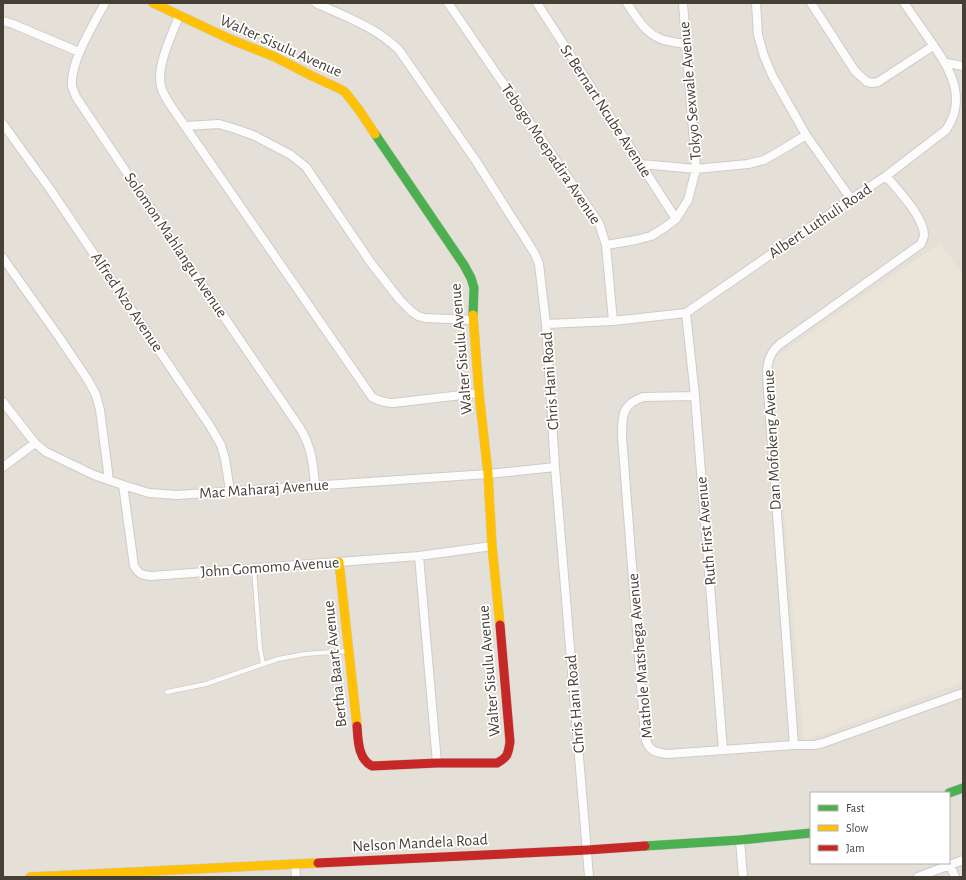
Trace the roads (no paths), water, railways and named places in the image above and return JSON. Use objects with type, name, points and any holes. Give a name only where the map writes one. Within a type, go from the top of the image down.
[{"type":"street","name":"Solomon Mahlangu Avenue","points":[[104,3],[80,52],[73,75],[72,85],[76,98],[305,436],[312,457],[315,486]]},
{"type":"street","name":"Walter Sisulu Avenue","points":[[153,3],[232,40],[275,57],[345,92],[363,116],[464,265],[471,278],[474,288],[472,320],[488,474],[492,546],[503,652],[510,742],[507,756],[496,763],[437,763]]},
{"type":"street","name":"Chris Hani Road","points":[[316,3],[357,21],[377,32],[391,42],[398,50],[476,161],[535,254],[539,264],[546,324],[555,467],[589,877]]},
{"type":"street","name":"Tebogo Moepadira Avenue","points":[[448,3],[599,223],[606,244],[613,321]]},
{"type":"street","name":"Sr Bernart Ncube Avenue","points":[[537,3],[676,219]]},
{"type":"street","points":[[627,3],[646,30],[653,36],[663,40],[686,44]]},
{"type":"street","name":"Tokyo Sexwale Avenue","points":[[606,244],[636,240],[651,236],[676,219],[688,200],[696,170],[683,3]]},
{"type":"street","points":[[756,3],[758,35],[764,56],[772,75],[806,135],[851,199]]},
{"type":"street","points":[[811,3],[856,71],[867,82],[878,82],[933,46]]},
{"type":"street","name":"Albert Luthuli Road","points":[[546,324],[613,321],[686,313],[886,176],[946,130],[952,123],[959,107],[957,84],[946,63],[904,3]]},
{"type":"street","points":[[179,16],[160,66],[159,77],[164,94],[372,397],[386,403],[394,403],[479,393]]},
{"type":"street","points":[[3,22],[12,24],[80,52]]},
{"type":"street","points":[[946,63],[963,66]]},
{"type":"street","name":"Alfred Nzo Avenue","points":[[3,124],[54,195],[210,426],[221,445],[225,458],[230,491]]},
{"type":"street","points":[[185,126],[218,124],[255,136],[291,155],[306,168],[371,263],[400,300],[411,311],[418,316],[425,318],[472,320]]},
{"type":"street","points":[[640,164],[696,170],[748,164],[764,160],[806,135]]},
{"type":"street","name":"Dan Mofokeng Avenue","points":[[794,745],[767,367],[769,358],[774,348],[920,244],[922,241],[924,236],[918,218],[908,202],[886,176]]},
{"type":"street","points":[[3,258],[88,380],[96,394],[100,410],[109,480]]},
{"type":"street","name":"Ruth First Avenue","points":[[686,313],[695,396],[723,750]]},
{"type":"street","name":"Mathole Matshega Avenue","points":[[695,396],[643,397],[629,404],[624,412],[622,423],[645,736],[646,743],[649,748],[655,752],[667,754],[794,745],[815,745],[963,693]]},
{"type":"street","name":"Mac Maharaj Avenue","points":[[3,402],[35,443],[46,452],[94,475],[149,493],[176,494],[315,486],[488,474],[555,467]]},
{"type":"street","points":[[3,467],[35,443]]},
{"type":"street","name":"John Gomomo Avenue","points":[[123,485],[134,566],[138,573],[144,575],[151,576],[254,569],[419,556],[492,546]]},
{"type":"street","points":[[419,556],[437,763]]},
{"type":"street","name":"Bertha Baart Avenue","points":[[339,562],[358,740],[362,757],[370,765],[377,766],[437,763]]},
{"type":"street","points":[[950,793],[963,788]]},
{"type":"street","name":"Nelson Mandela Road","points":[[30,877],[587,850],[740,840],[810,833]]},
{"type":"street","points":[[740,840],[743,877]]},
{"type":"street","points":[[918,877],[963,860]]},
{"type":"street","points":[[295,864],[296,877]]},
{"type":"street","points":[[950,865],[955,877]]},
{"type":"lane","points":[[254,569],[260,648],[263,664]]},
{"type":"lane","points":[[167,692],[206,684],[278,659],[349,651]]}]
